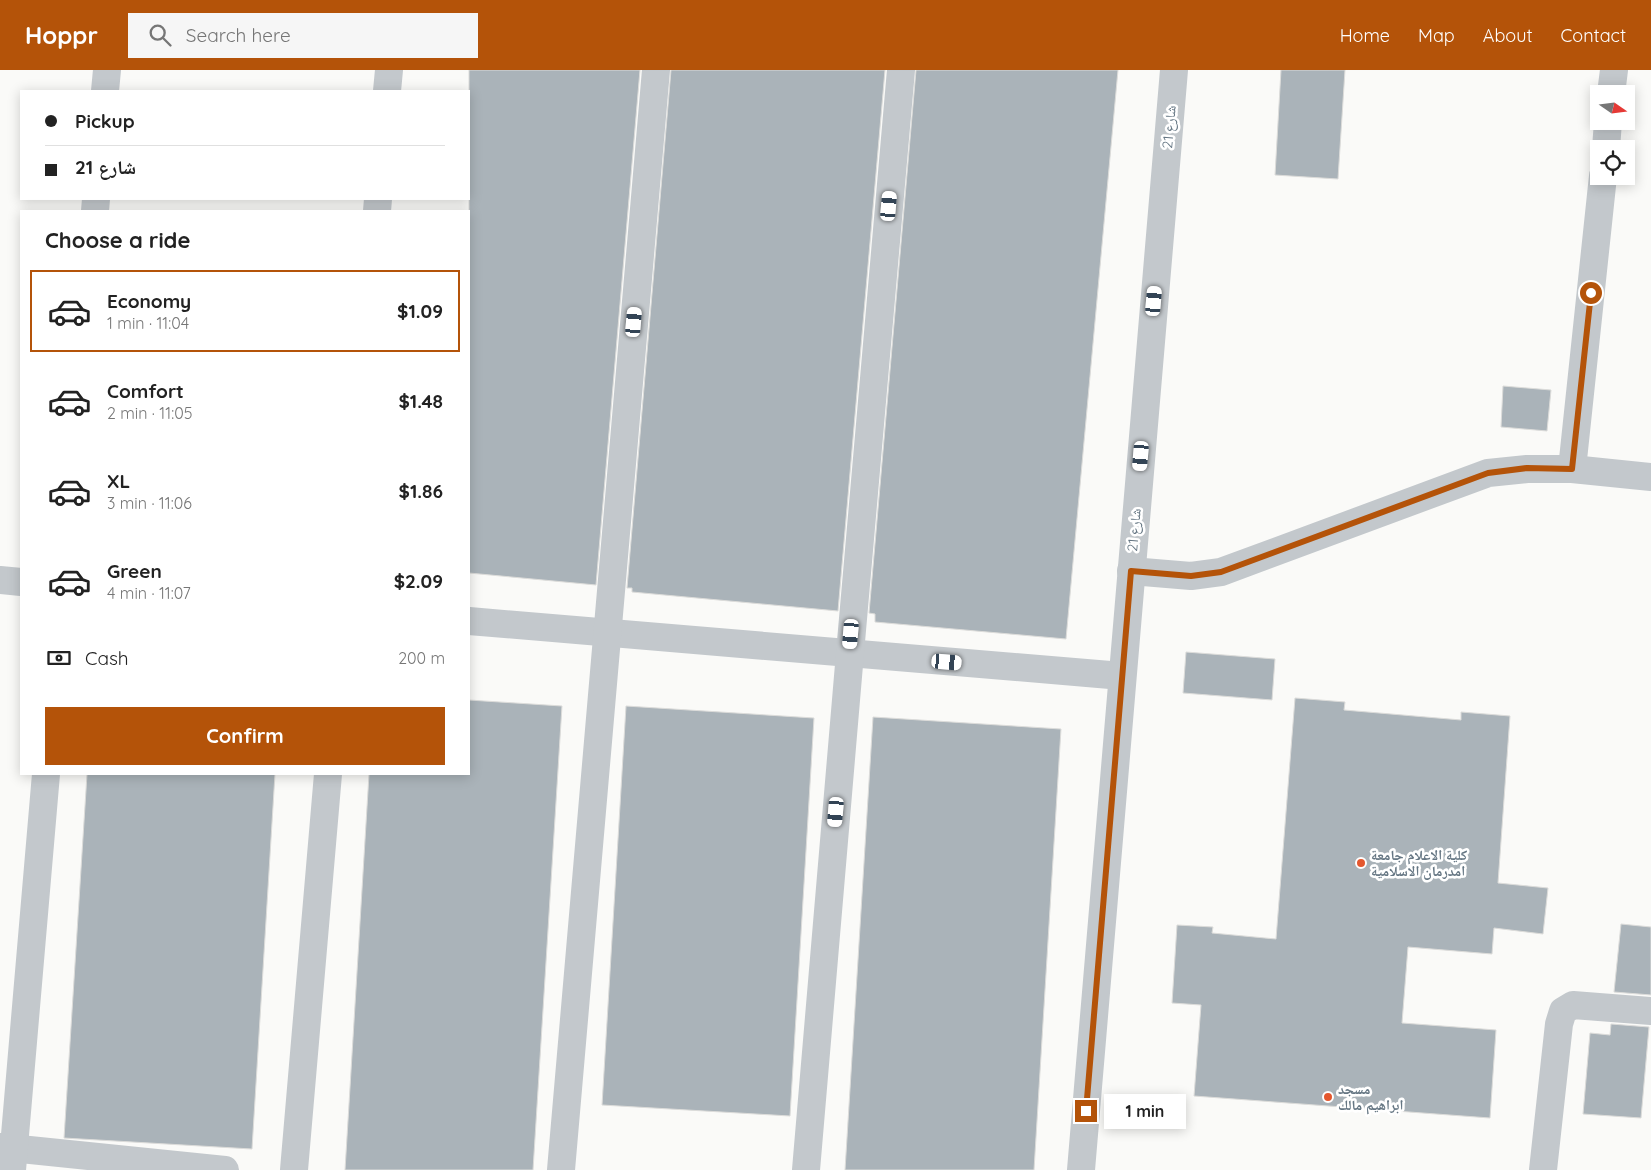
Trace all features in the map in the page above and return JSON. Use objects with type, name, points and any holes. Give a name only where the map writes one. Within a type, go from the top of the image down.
[{"type":"street","points":[[106,90],[107,70]]},
{"type":"street","points":[[387,90],[389,70]]},
{"type":"street","points":[[561,1170],[656,70]]},
{"type":"street","points":[[806,1170],[901,70]]},
{"type":"street","name":"شارع 21","points":[[1081,1170],[1174,70]]},
{"type":"street","points":[[1612,85],[1614,70]]},
{"type":"street","points":[[1572,469],[1602,185]]},
{"type":"street","points":[[1131,571],[1191,576],[1221,572],[1488,473],[1527,468],[1572,469],[1651,476]]},
{"type":"street","points":[[0,580],[20,582]]},
{"type":"street","points":[[470,621],[1122,676]]},
{"type":"street","points":[[46,775],[9,1155],[225,1170]]},
{"type":"street","points":[[294,1170],[328,775]]},
{"type":"street","points":[[1543,1170],[1559,1024],[1563,1011],[1573,1005],[1651,1011]]},
{"type":"building","points":[[469,70],[640,70],[596,585],[470,573]]},
{"type":"building","points":[[671,70],[885,70],[838,611],[632,592],[632,588],[627,588]]},
{"type":"building","points":[[916,70],[1118,70],[1066,639],[875,622],[875,614],[869,613]]},
{"type":"building","points":[[1281,70],[1345,70],[1338,179],[1275,175]]},
{"type":"building","points":[[1503,386],[1551,390],[1547,431],[1501,427]]},
{"type":"building","points":[[1186,652],[1275,659],[1272,700],[1183,693]]},
{"type":"building","points":[[1295,698],[1345,702],[1344,710],[1461,720],[1461,712],[1510,716],[1498,883],[1548,888],[1543,934],[1494,928],[1492,954],[1408,947],[1402,1023],[1496,1030],[1490,1118],[1194,1096],[1201,1005],[1172,1003],[1177,925],[1213,927],[1212,933],[1276,939]]},
{"type":"building","points":[[470,700],[562,706],[533,1170],[345,1170],[369,775],[470,775]]},
{"type":"building","points":[[626,706],[814,718],[790,1116],[602,1105]]},
{"type":"building","points":[[873,717],[1061,729],[1034,1170],[845,1170]]},
{"type":"building","points":[[87,775],[275,775],[252,1149],[64,1138]]},
{"type":"building","points":[[1621,924],[1651,927],[1651,995],[1614,992]]},
{"type":"building","points":[[1611,1024],[1649,1027],[1641,1118],[1583,1114],[1590,1033],[1610,1035]]},
{"type":"place","name":"كلية الاعلام جامعة امدرمان الاسلامية","points":[[1361,863]]},
{"type":"place","name":"مسجد ابراهيم مالك","points":[[1328,1097]]},
{"type":"route","points":[[1086,1111],[1131,571],[1191,576],[1221,572],[1488,473],[1527,468],[1572,469],[1591,293]]}]
